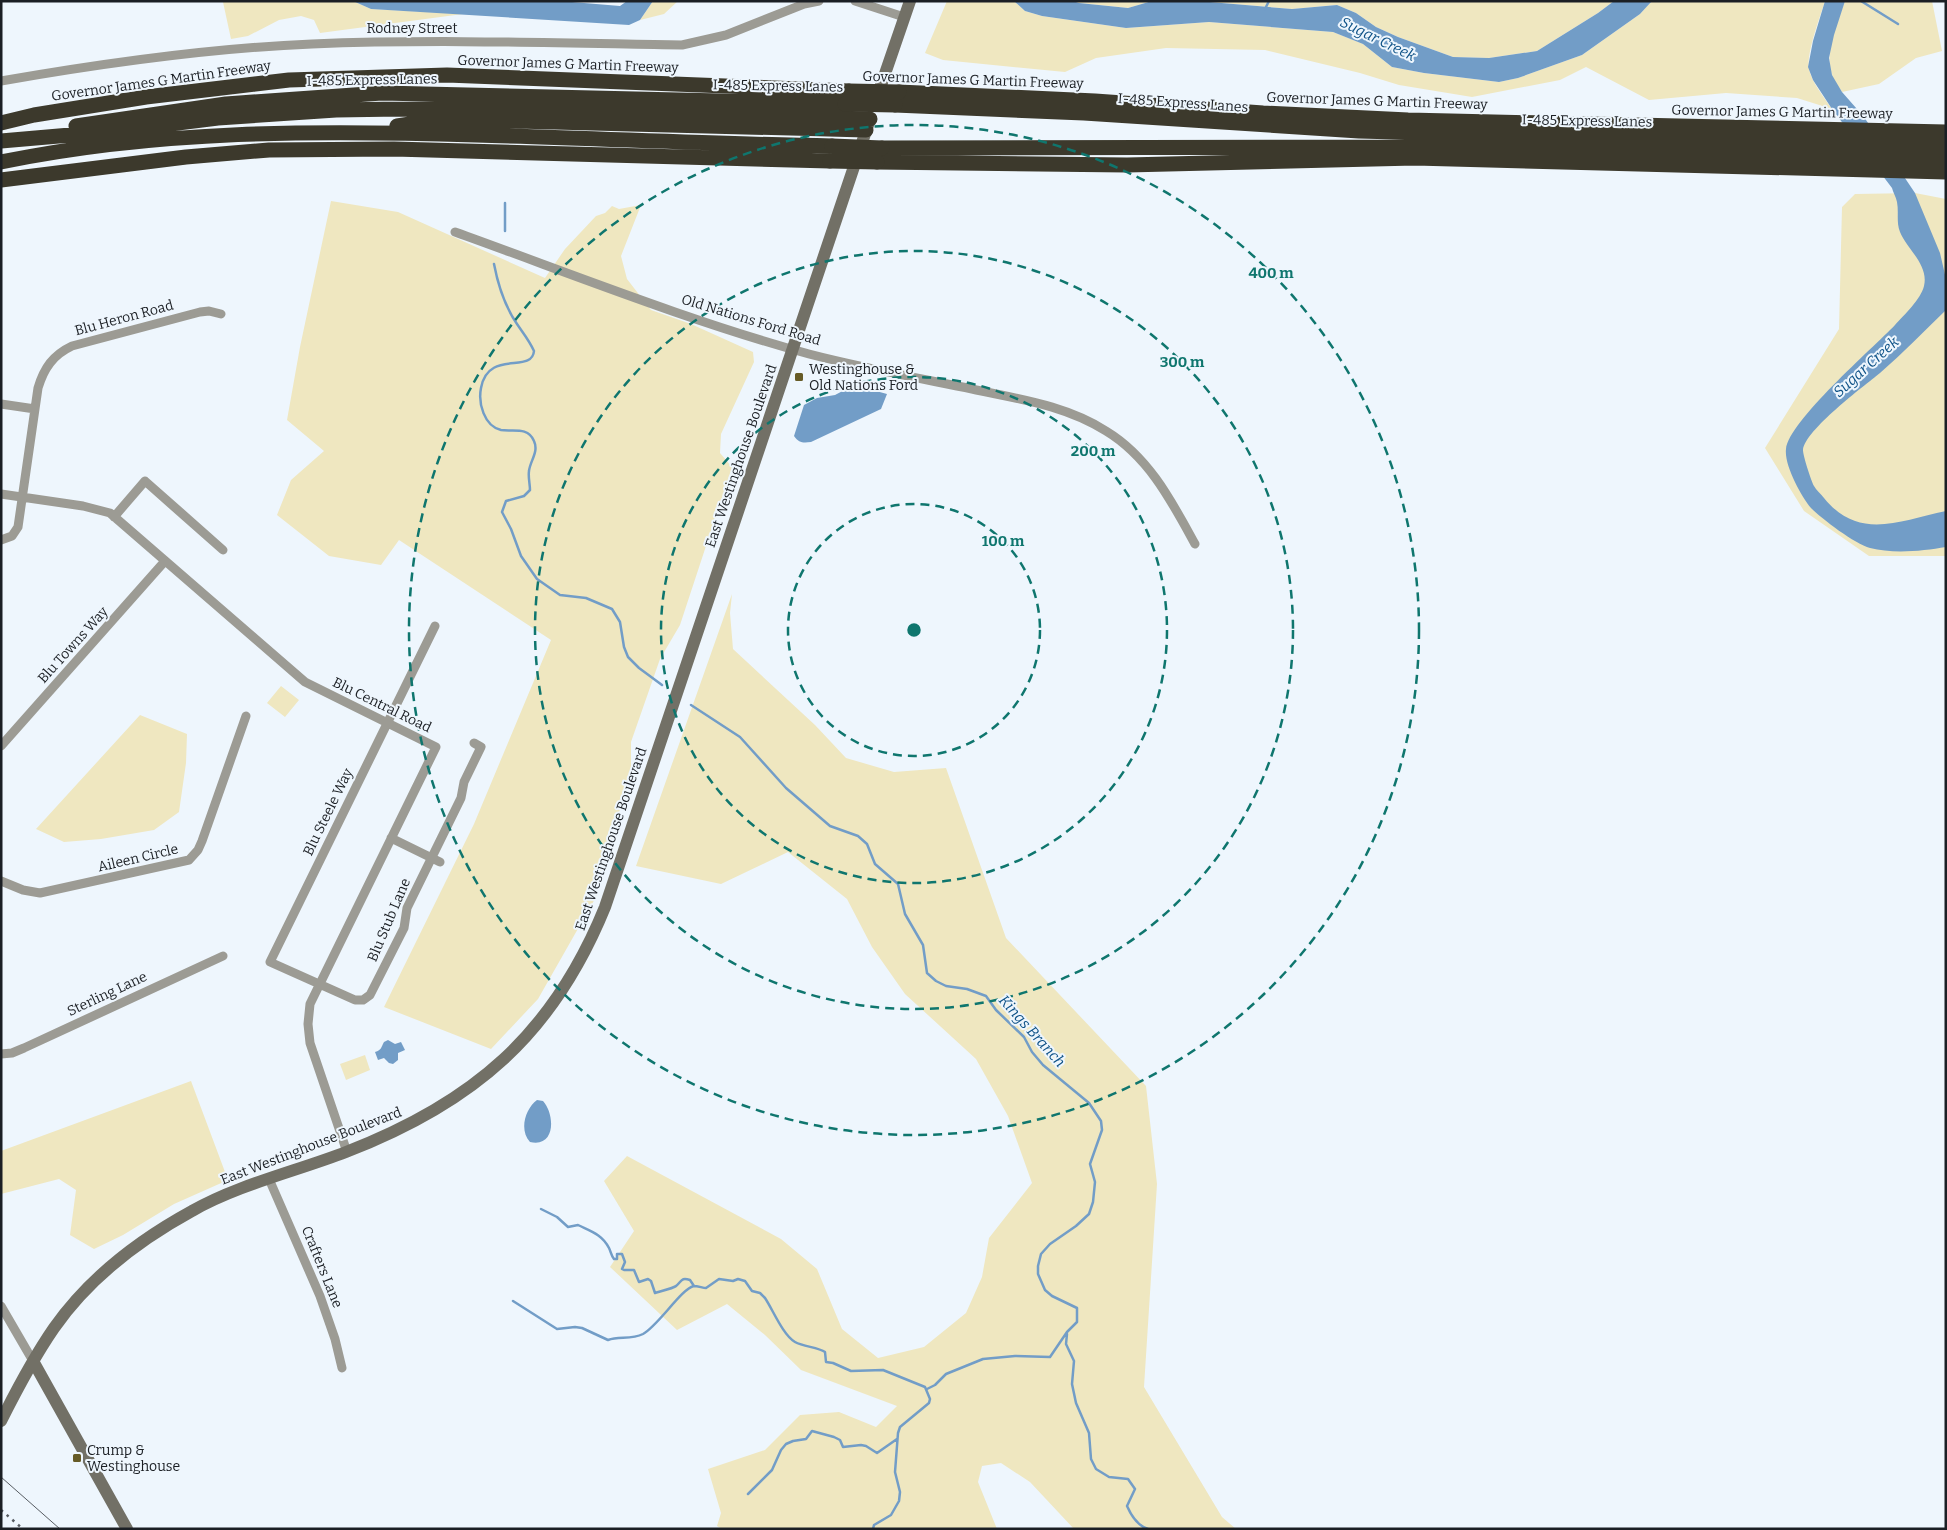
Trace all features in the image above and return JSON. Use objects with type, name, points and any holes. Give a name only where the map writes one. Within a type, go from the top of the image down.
[{"type":"highway","points":[[382,93],[446,75]]},
{"type":"highway","name":"Governor James G Martin Freeway","points":[[1,123],[34,115],[146,97],[289,80],[446,75],[847,98],[1095,101],[1264,113],[1398,119],[1946,132]]},
{"type":"highway","name":"I-485 Express Lanes","points":[[1,140],[53,129],[226,104],[382,93],[847,98]]},
{"type":"highway","name":"I-485 Express Lanes","points":[[897,99],[1359,131],[1931,162],[1946,158]]},
{"type":"highway","points":[[1,140],[105,132],[218,118],[336,110],[462,108],[868,125]]},
{"type":"highway","points":[[358,132],[424,122],[472,121],[868,125]]},
{"type":"highway","points":[[1,162],[88,147],[181,138],[358,132],[831,154]]},
{"type":"highway","name":"I-485 Express Lanes","points":[[879,155],[1069,149],[1482,146],[1829,155]]},
{"type":"highway","name":"I-485 Express Lanes","points":[[1931,162],[1946,147]]},
{"type":"highway","points":[[1,180],[186,157],[279,150],[394,149],[831,154],[879,155],[1020,165],[1221,163],[1415,158],[1829,155],[1931,162]]},
{"type":"highway","points":[[1069,149],[1221,163]]},
{"type":"main road","name":"East Westinghouse Boulevard","points":[[1,1421],[33,1360],[54,1328],[84,1292],[130,1250],[208,1202],[347,1152],[420,1119],[456,1098],[479,1081],[514,1050],[556,1000],[581,960],[606,908],[910,1]]},
{"type":"main road","points":[[33,1360],[127,1529]]},
{"type":"street","name":"Rodney Street","points":[[1,81],[96,64],[217,50],[310,44],[404,41],[682,46],[726,35],[804,4],[819,1]]},
{"type":"street","points":[[855,1],[904,17]]},
{"type":"street","name":"Old Nations Ford Road","points":[[455,232],[716,326],[793,349],[886,372],[1034,402],[1069,412],[1090,421],[1116,438],[1143,462],[1166,494],[1195,544]]},
{"type":"street","name":"Blu Heron Road","points":[[1,540],[12,536],[18,529],[38,388],[42,375],[54,358],[66,349],[204,311],[221,314]]},
{"type":"street","points":[[1,404],[35,409]]},
{"type":"street","points":[[114,517],[144,481],[223,550]]},
{"type":"street","name":"Blu Central Road","points":[[1,494],[83,506],[110,513],[305,682],[436,747],[310,1004],[308,1024],[310,1043],[347,1152]]},
{"type":"street","name":"Blu Towns Way","points":[[1,746],[165,561]]},
{"type":"street","name":"Blu Steele Way","points":[[319,983],[281,969],[270,962],[435,626]]},
{"type":"street","name":"Aileen Circle","points":[[1,881],[23,890],[40,892],[189,860],[198,850],[202,841],[246,716]]},
{"type":"street","name":"Blu Stub Lane","points":[[319,983],[356,1000],[363,1000],[370,996],[404,928],[407,908],[436,860],[461,798],[464,782],[481,747],[474,743]]},
{"type":"street","points":[[391,838],[436,860]]},
{"type":"street","name":"Sterling Lane","points":[[1,1054],[12,1053],[24,1048],[223,956]]},
{"type":"street","name":"Crafters Lane","points":[[269,1179],[320,1296],[335,1339],[342,1368]]},
{"type":"street","points":[[1,1306],[33,1360]]},
{"type":"shaded area","points":[[353,1],[371,9],[463,14],[320,33],[314,20],[301,16],[279,20],[248,36],[231,39],[223,2]]},
{"type":"shaded area","points":[[653,1],[678,1],[664,14],[640,20]]},
{"type":"shaded area","points":[[947,1],[1014,1],[1025,11],[1042,16],[1126,28],[1209,22],[1333,32],[1363,44],[1392,67],[1499,82],[1518,78],[1582,55],[1640,14],[1652,1],[1825,1],[1811,45],[1809,69],[1815,85],[1832,109],[1797,98],[1726,93],[1649,100],[1586,67],[1560,80],[1472,97],[1399,85],[1360,73],[1265,50],[1166,48],[1096,58],[1065,72],[943,60],[925,53]]},
{"type":"shaded area","points":[[1073,1],[1152,1],[1128,8]]},
{"type":"shaded area","points":[[1198,1],[1614,1],[1537,51],[1489,58],[1453,57],[1398,37],[1376,27],[1356,13],[1337,5],[1292,9]]},
{"type":"shaded area","points":[[1845,1],[1932,1],[1942,51],[1916,58],[1879,84],[1842,92],[1832,75],[1830,47]]},
{"type":"shaded area","points":[[1915,193],[1946,199],[1946,556],[1869,556],[1804,511],[1765,448],[1839,329],[1842,207],[1855,194]]},
{"type":"shaded area","points":[[331,201],[398,212],[545,278],[565,249],[596,216],[605,213],[612,206],[619,209],[641,205],[621,256],[627,279],[651,310],[691,324],[753,352],[754,362],[721,434],[720,453],[732,467],[680,625],[660,659],[631,742],[631,769],[596,897],[538,999],[491,1049],[384,1007],[474,824],[551,640],[399,540],[381,565],[329,556],[277,515],[291,480],[324,451],[287,420],[300,347]]},
{"type":"shaded area","points":[[732,594],[730,613],[733,649],[815,725],[846,758],[894,772],[946,768],[1006,938],[1146,1086],[1157,1184],[1144,1387],[1222,1517],[1236,1529],[1074,1529],[1030,1482],[1001,1463],[982,1466],[978,1482],[997,1529],[722,1529],[717,1526],[721,1513],[708,1469],[765,1450],[800,1415],[839,1412],[876,1427],[897,1406],[801,1370],[765,1335],[727,1304],[677,1330],[610,1267],[634,1231],[604,1181],[627,1156],[781,1239],[817,1269],[842,1329],[878,1358],[924,1347],[966,1313],[982,1277],[989,1238],[1032,1183],[1008,1116],[976,1059],[905,994],[872,947],[847,899],[788,852],[721,884],[636,866]]},
{"type":"shaded area","points":[[281,686],[299,700],[285,717],[267,703]]},
{"type":"shaded area","points":[[140,715],[187,734],[186,763],[179,812],[154,830],[101,839],[64,842],[36,829]]},
{"type":"shaded area","points":[[365,1055],[370,1070],[346,1080],[340,1064]]},
{"type":"shaded area","points":[[191,1081],[228,1180],[174,1204],[123,1235],[94,1249],[70,1235],[76,1190],[59,1179],[1,1194],[1,1151]]},
{"type":"water","points":[[353,1],[560,1],[620,6],[627,1],[653,1],[640,20],[629,25],[371,9]]},
{"type":"water","name":"Sugar Creek","points":[[1014,1],[1073,1],[1128,8],[1152,1],[1198,1],[1292,9],[1337,5],[1356,13],[1376,27],[1398,37],[1453,57],[1489,58],[1537,51],[1614,1],[1652,1],[1640,14],[1582,55],[1518,78],[1499,82],[1392,67],[1363,44],[1333,32],[1209,22],[1126,28],[1042,16],[1025,11]]},
{"type":"water","name":"Sugar Creek","points":[[1825,1],[1845,1],[1829,58],[1832,75],[1842,92],[1864,117],[1915,193],[1940,253],[1946,279],[1946,310],[1889,365],[1824,420],[1806,441],[1803,450],[1804,457],[1816,489],[1837,511],[1851,520],[1866,524],[1896,523],[1946,511],[1946,547],[1918,551],[1888,551],[1870,548],[1856,542],[1811,508],[1790,472],[1786,456],[1786,449],[1791,437],[1801,421],[1912,307],[1922,291],[1925,278],[1920,264],[1900,232],[1897,202],[1892,188],[1832,109],[1813,80],[1808,67],[1813,41]]},
{"type":"water","points":[[854,385],[887,394],[881,409],[811,442],[801,442],[794,436],[804,405],[817,398],[835,395]]},
{"type":"water","points":[[388,1040],[395,1044],[401,1042],[405,1050],[398,1053],[398,1060],[393,1064],[384,1058],[378,1060],[375,1052]]},
{"type":"water","points":[[537,1100],[543,1101],[547,1107],[550,1114],[551,1129],[545,1140],[530,1142],[525,1132],[525,1120],[529,1109]]},
{"type":"waterway","points":[[1265,9],[1269,1]]},
{"type":"waterway","points":[[1861,1],[1898,24]]},
{"type":"waterway","name":"Kings Branch","points":[[505,203],[505,231]]},
{"type":"waterway","name":"Kings Branch","points":[[494,264],[505,302],[512,317],[534,351],[531,358],[526,361],[500,365],[492,369],[485,376],[481,388],[480,400],[483,413],[490,424],[501,430],[524,431],[531,436],[535,445],[535,453],[529,471],[530,490],[524,496],[506,501],[502,512],[511,529],[521,556],[537,579],[560,595],[586,598],[612,609],[620,622],[624,647],[628,657],[662,685]]},
{"type":"waterway","name":"Kings Branch","points":[[691,705],[740,737],[786,788],[830,826],[858,836],[867,844],[875,864],[898,884],[905,914],[923,945],[927,973],[936,981],[946,986],[967,989],[986,996],[996,1010],[1024,1037],[1032,1052],[1043,1065],[1089,1103],[1101,1121],[1102,1130],[1090,1164],[1095,1182],[1093,1202],[1089,1214],[1076,1226],[1050,1244],[1041,1254],[1038,1266],[1038,1274],[1045,1290],[1052,1296],[1077,1308],[1077,1322],[1067,1332],[1050,1357],[1015,1356],[983,1359],[946,1374],[935,1385],[927,1389]]},
{"type":"waterway","points":[[541,1209],[557,1217],[568,1227],[578,1225],[599,1236],[606,1243],[614,1259],[617,1259],[617,1254],[622,1254],[625,1262],[622,1269],[634,1270],[639,1282],[648,1279],[651,1281],[655,1293],[675,1287],[683,1279],[690,1280],[694,1286]]},
{"type":"waterway","points":[[513,1301],[557,1329],[582,1328],[608,1340],[643,1334],[689,1288],[694,1286],[706,1288],[719,1279],[733,1281],[738,1279],[745,1281],[752,1291],[760,1293],[765,1298],[782,1328],[791,1339],[799,1344],[825,1352],[826,1362],[851,1371],[883,1370],[925,1387],[930,1399],[929,1403],[900,1427],[898,1433],[895,1472],[900,1492],[899,1501],[891,1515],[874,1525],[873,1529]]},
{"type":"waterway","name":"Kings Branch","points":[[1067,1334],[1066,1344],[1074,1361],[1072,1384],[1076,1403],[1089,1433],[1091,1459],[1096,1469],[1109,1477],[1128,1479],[1135,1489],[1127,1506],[1135,1520],[1148,1529]]},
{"type":"waterway","points":[[748,1494],[772,1470],[781,1450],[786,1444],[806,1439],[812,1431],[840,1440],[843,1447],[861,1445],[877,1453],[897,1439]]},
{"type":"tram line","points":[[1,1477],[60,1529]]},
{"type":"railway","points":[[1,1510],[23,1529]]},
{"type":"place","name":"Westinghouse & Old Nations Ford","points":[[799,377]]},
{"type":"place","name":"Crump & Westinghouse","points":[[77,1458]]}]
